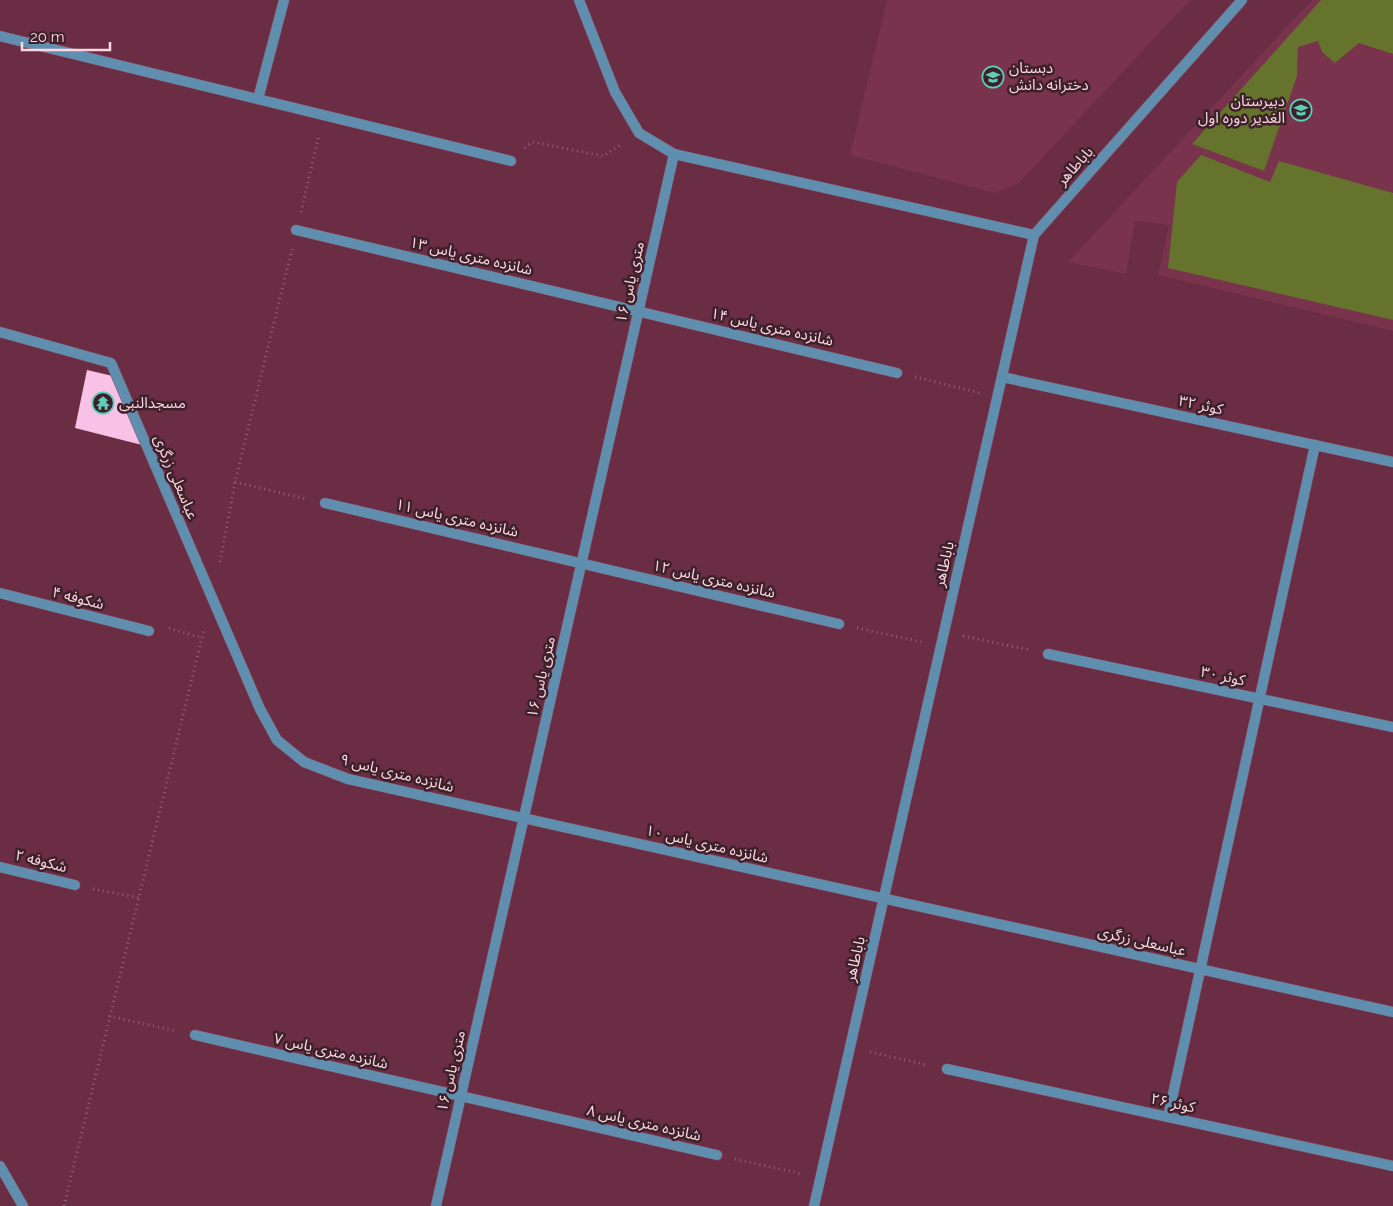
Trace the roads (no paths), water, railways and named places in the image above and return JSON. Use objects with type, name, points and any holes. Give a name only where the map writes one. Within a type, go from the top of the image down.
[{"type":"street","points":[[258,99],[284,0]]},
{"type":"street","points":[[579,0],[615,92],[639,133],[674,154],[1034,235]]},
{"type":"street","name":"باباطاهر","points":[[814,1206],[1034,235],[1242,0]]},
{"type":"street","points":[[0,36],[511,161]]},
{"type":"street","name":"۱۶ متری یاس","points":[[436,1206],[674,154]]},
{"type":"street","name":"شانزده متری یاس ۱۳","points":[[296,230],[639,311]]},
{"type":"street","name":"شانزده متری یاس ۱۴","points":[[639,311],[897,373]]},
{"type":"street","name":"عباسعلی زرگری","points":[[0,332],[111,363],[260,709]]},
{"type":"street","name":"کوثر ۳۲","points":[[1002,377],[1393,462]]},
{"type":"street","points":[[1168,1117],[1314,445]]},
{"type":"street","name":"شانزده متری یاس ۱۱","points":[[325,503],[582,563]]},
{"type":"street","name":"شانزده متری یاس ۱۲","points":[[582,563],[840,624]]},
{"type":"street","name":"شکوفه ۴","points":[[0,593],[149,631]]},
{"type":"street","name":"کوثر ۳۰","points":[[1048,654],[1393,727]]},
{"type":"street","name":"شانزده متری یاس ۹","points":[[260,709],[276,740],[304,762],[348,779],[524,818]]},
{"type":"street","name":"شانزده متری یاس ۱۰","points":[[524,818],[884,899]]},
{"type":"street","name":"شکوفه ۲","points":[[0,867],[75,885]]},
{"type":"street","name":"عباسعلی زرگری","points":[[884,899],[1393,1012]]},
{"type":"street","name":"شانزده متری یاس ۷","points":[[195,1035],[460,1096]]},
{"type":"street","name":"کوثر ۲۶","points":[[948,1069],[1393,1166]]},
{"type":"street","name":"شانزده متری یاس ۸","points":[[460,1096],[717,1155]]},
{"type":"street","points":[[0,1166],[22,1206]]},
{"type":"place","name":"دبستان دخترانه دانش","points":[[993,77]]},
{"type":"place","name":"دبیرستان الغدیر دوره اول","points":[[1301,110]]},
{"type":"place","name":"مسجدالنبی","points":[[103,403]]}]
